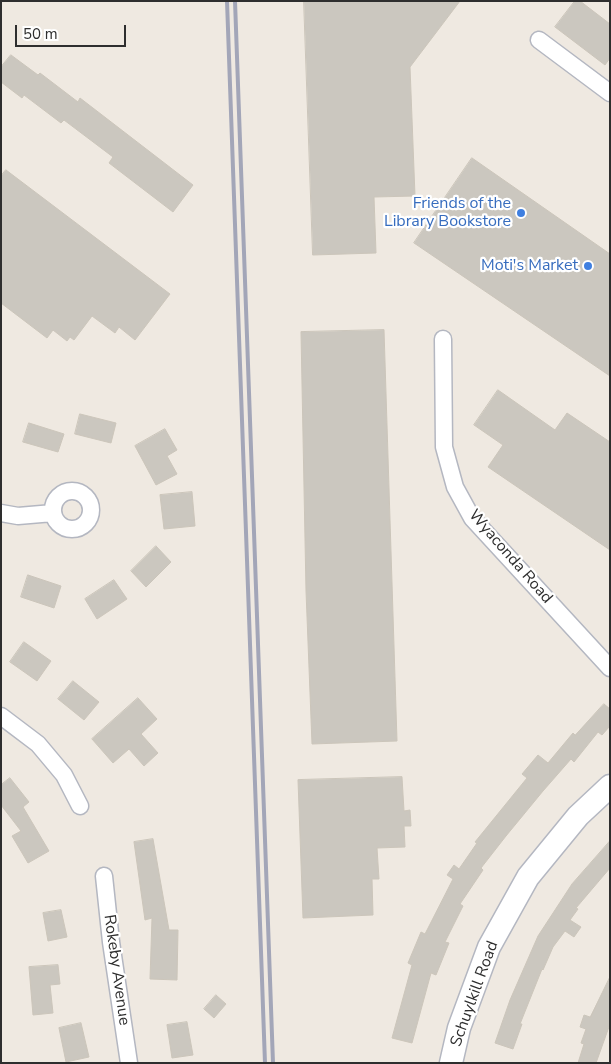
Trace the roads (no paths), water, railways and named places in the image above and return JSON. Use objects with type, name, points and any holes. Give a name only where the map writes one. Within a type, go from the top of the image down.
[{"type":"street","points":[[539,40],[610,93]]},
{"type":"street","name":"Wyaconda Road","points":[[443,339],[444,447],[455,487],[472,518],[610,668]]},
{"type":"street","points":[[1,512],[18,516],[52,512]]},
{"type":"street","points":[[1,716],[38,744],[64,776],[80,806]]},
{"type":"street","name":"Schuylkill Road","points":[[451,1063],[459,1028],[489,947],[528,877],[578,816],[610,786]]},
{"type":"street","name":"Rokeby Avenue","points":[[104,876],[110,942],[129,1063]]},
{"type":"railway","points":[[227,1],[265,1063]]},
{"type":"railway","points":[[235,1],[273,1063]]},
{"type":"place","name":"Friends of the Library Bookstore","points":[[521,213]]},
{"type":"place","name":"Moti's Market","points":[[588,266]]}]
